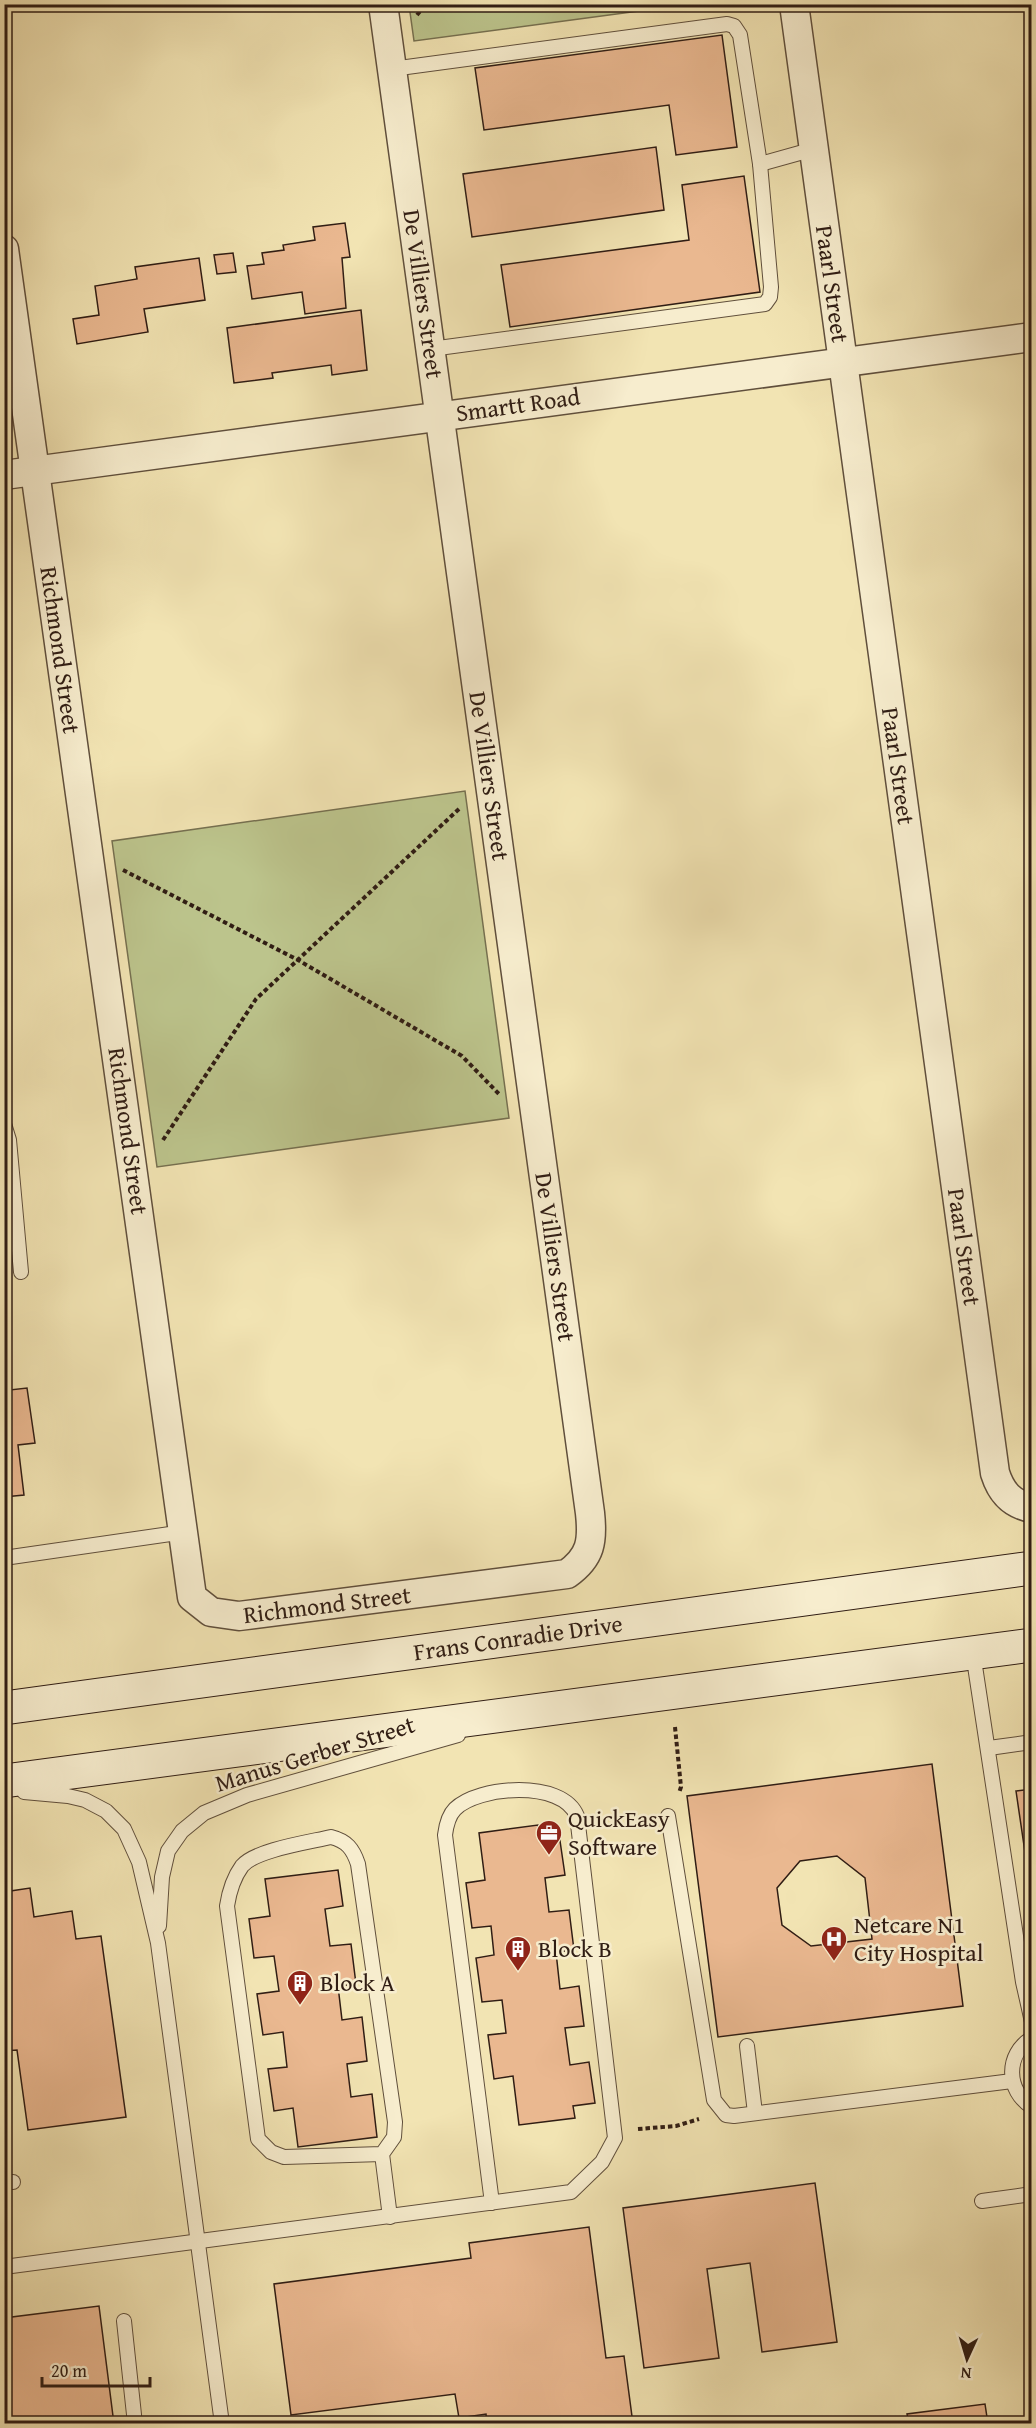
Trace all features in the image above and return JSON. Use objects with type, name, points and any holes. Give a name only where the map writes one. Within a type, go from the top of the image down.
[{"type":"main road","name":"Frans Conradie Drive","points":[[4,1708],[1032,1568]]},
{"type":"main road","points":[[4,1781],[1032,1645]]},
{"type":"street","name":"De Villiers Street","points":[[383,4],[590,1513],[590,1548]]},
{"type":"street","name":"Paarl Street","points":[[794,4],[995,1473],[999,1488],[1008,1498],[1032,1508]]},
{"type":"street","name":"Richmond Street","points":[[4,249],[192,1597],[211,1612],[239,1616],[554,1577],[576,1568],[590,1548]]},
{"type":"street","name":"Smartt Road","points":[[4,475],[1032,337]]},
{"type":"lane","points":[[392,69],[727,24],[734,27],[740,35],[760,164],[771,287],[770,297],[765,304],[431,349]]},
{"type":"lane","points":[[760,164],[814,149]]},
{"type":"lane","points":[[4,1124],[9,1140],[21,1272]]},
{"type":"lane","points":[[4,1558],[184,1532]]},
{"type":"lane","points":[[973,1653],[1023,1982],[1032,2022]]},
{"type":"lane","name":"Manus Gerber Street","points":[[158,1943],[162,1877],[168,1851],[182,1831],[204,1813],[247,1795],[545,1710]]},
{"type":"lane","points":[[989,1748],[1032,1742]]},
{"type":"lane","points":[[4,2267],[390,2217],[492,2203],[571,2192],[602,2162],[615,2138],[574,1808],[544,1792],[522,1788],[473,1799],[455,1809],[447,1823],[445,1835],[492,2203]]},
{"type":"lane","name":"Manus Gerber Street","points":[[4,1791],[50,1794],[85,1800],[106,1811],[117,1821],[136,1850],[158,1943],[222,2424]]},
{"type":"lane","points":[[669,1816],[714,2100],[722,2112],[734,2116],[1012,2081]]},
{"type":"lane","points":[[382,2154],[284,2157],[271,2152],[258,2139],[227,1905],[231,1888],[242,1866],[260,1855],[331,1837],[342,1840],[353,1850],[358,1864],[395,2122],[394,2137],[382,2154],[390,2217]]},
{"type":"lane","points":[[1032,2038],[1015,2056],[1012,2081],[1017,2094],[1032,2107]]},
{"type":"lane","points":[[747,2046],[755,2113]]},
{"type":"lane","points":[[982,2201],[1032,2194]]},
{"type":"lane","points":[[124,2321],[135,2424]]},
{"type":"path","points":[[161,1142],[256,999],[465,803]]},
{"type":"path","points":[[119,868],[298,960],[462,1056],[506,1101]]},
{"type":"path","points":[[676,1736],[681,1787]]},
{"type":"path","points":[[613,2126],[645,2130],[676,2126],[722,2112]]},
{"type":"green space","points":[[409,4],[684,5],[414,41]]},
{"type":"green space","points":[[465,791],[509,1118],[157,1167],[112,841]]},
{"type":"building","points":[[722,35],[737,147],[676,155],[669,105],[484,130],[475,68]]},
{"type":"building","points":[[656,147],[664,210],[472,237],[463,174]]},
{"type":"building","points":[[744,176],[760,292],[510,327],[501,265],[689,240],[682,185]]},
{"type":"building","points":[[345,223],[350,257],[342,258],[346,308],[305,314],[302,292],[252,299],[247,266],[264,264],[262,253],[284,250],[283,245],[315,240],[313,227]]},
{"type":"building","points":[[233,253],[236,272],[217,274],[214,255]]},
{"type":"building","points":[[199,258],[205,300],[144,309],[148,332],[77,344],[73,319],[99,315],[95,286],[137,279],[135,267]]},
{"type":"building","points":[[361,310],[367,370],[332,375],[331,365],[272,373],[273,378],[234,383],[227,328]]},
{"type":"building","points":[[4,1350],[10,1390],[27,1388],[35,1443],[18,1445],[24,1495],[4,1497]]},
{"type":"building","points":[[932,1764],[963,2006],[718,2037],[687,1796]],"holes":[[[837,1856],[865,1878],[872,1939],[811,1946],[782,1925],[777,1888],[800,1861]]]},
{"type":"building","points":[[1032,1789],[1032,1900],[1016,1791]]},
{"type":"building","name":"Block B","points":[[538,1825],[540,1836],[559,1834],[565,1875],[545,1878],[549,1912],[569,1910],[574,1950],[556,1952],[560,1989],[579,1986],[584,2026],[565,2028],[570,2065],[589,2062],[595,2103],[573,2106],[575,2118],[519,2125],[513,2076],[494,2079],[488,2035],[506,2033],[502,2000],[482,2002],[476,1958],[494,1955],[491,1926],[472,1928],[466,1883],[485,1880],[479,1833]]},
{"type":"building","name":"Block A","points":[[338,1870],[343,1906],[325,1909],[330,1946],[351,1944],[356,1984],[338,1986],[342,2020],[362,2017],[367,2061],[347,2064],[351,2097],[372,2094],[377,2137],[298,2147],[293,2108],[274,2111],[268,2069],[287,2067],[283,2032],[263,2035],[257,1994],[279,1991],[274,1956],[254,1958],[249,1919],[270,1916],[265,1879]]},
{"type":"building","points":[[30,1888],[34,1917],[72,1911],[76,1939],[101,1936],[126,2117],[28,2130],[17,2050],[4,2051],[4,1892]]},
{"type":"building","points":[[815,2183],[837,2342],[762,2352],[750,2263],[707,2269],[719,2358],[644,2368],[623,2208]]},
{"type":"building","points":[[589,2227],[606,2358],[624,2356],[633,2424],[487,2424],[486,2414],[459,2418],[455,2394],[291,2415],[274,2284],[471,2258],[469,2243]]},
{"type":"building","points":[[99,2306],[114,2424],[4,2424],[4,2318]]},
{"type":"building","points":[[985,2404],[988,2424],[909,2424],[907,2414]]},
{"type":"building","points":[[868,2419],[869,2424],[838,2424]]},
{"type":"place","name":"QuickEasy Software","points":[[549,1856]]},
{"type":"place","name":"Netcare N1 City Hospital","points":[[834,1962]]},
{"type":"place","name":"Block B","points":[[518,1972]]},
{"type":"place","name":"Block A","points":[[300,2006]]}]
